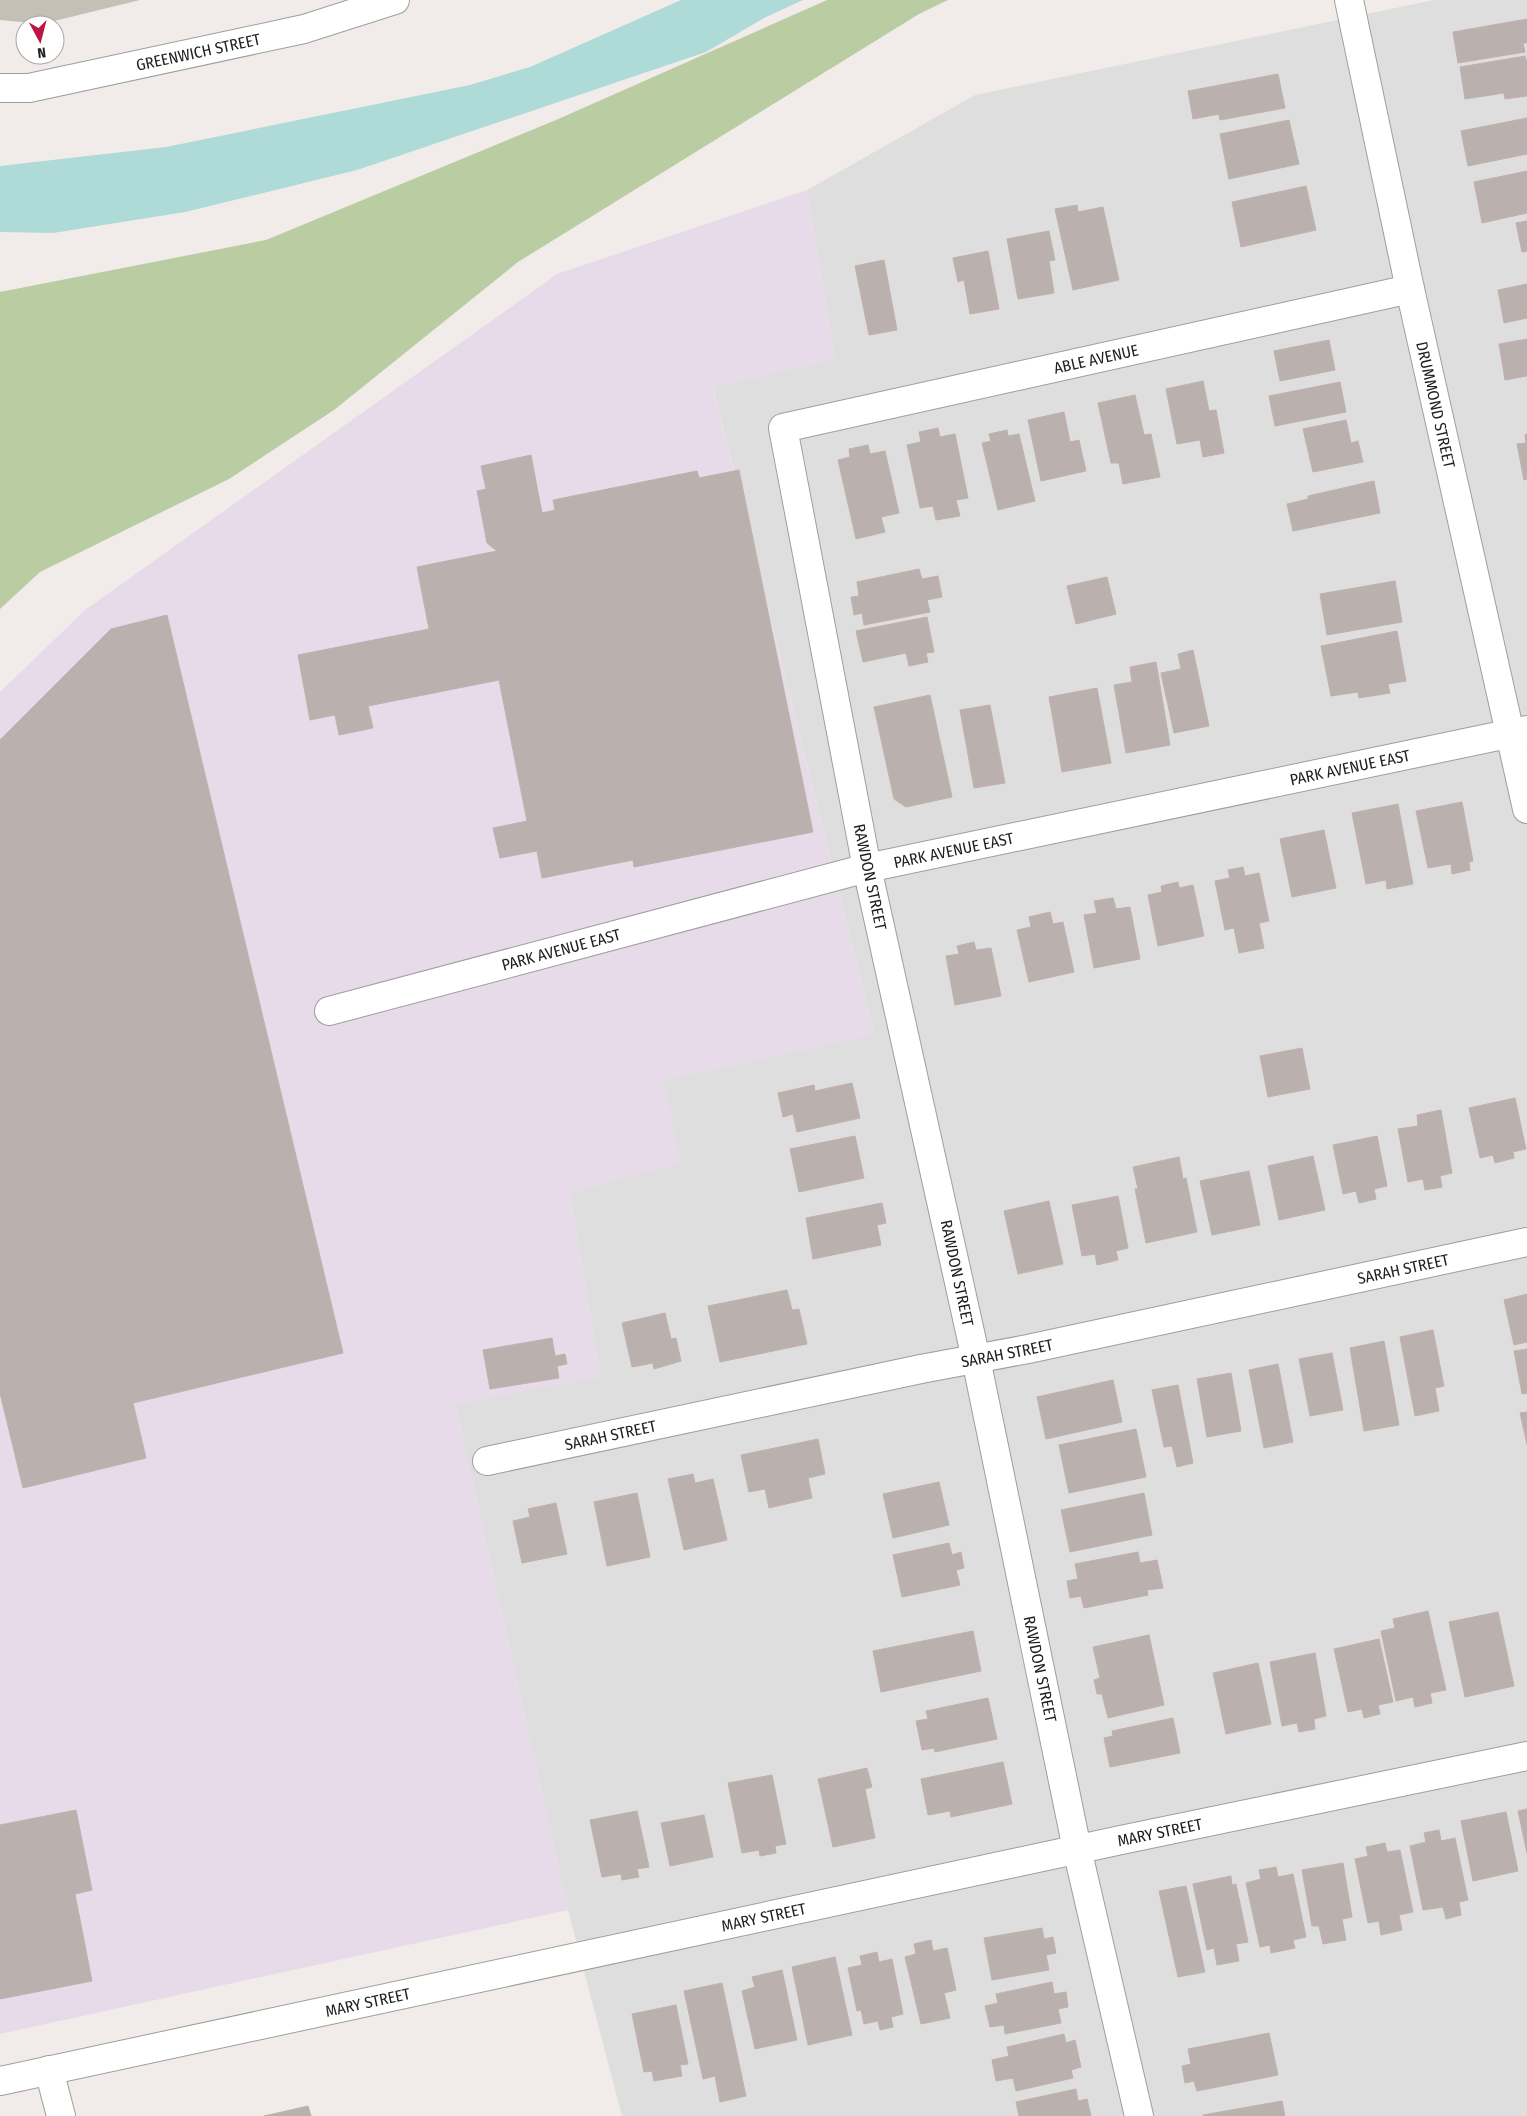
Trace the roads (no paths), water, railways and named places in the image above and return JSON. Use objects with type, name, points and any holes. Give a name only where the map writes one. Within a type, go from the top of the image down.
[{"type":"street","name":"GREENWICH STREET","points":[[0,88],[29,88],[295,31],[395,0]]},
{"type":"street","name":"DRUMMOND STREET","points":[[1349,0],[1410,289],[1518,732],[1527,809]]},
{"type":"street","name":"ABLE AVENUE","points":[[783,428],[1410,289]]},
{"type":"street","name":"RAWDON STREET","points":[[783,428],[868,868],[976,1359],[1077,1849],[1139,2116]]},
{"type":"street","name":"PARK AVENUE EAST","points":[[329,1011],[868,868],[1518,732]]},
{"type":"street","name":"SARAH STREET","points":[[487,1461],[1527,1242]]},
{"type":"street","name":"MARY STREET","points":[[0,2081],[1077,1849],[1527,1756]]},
{"type":"street","points":[[49,2070],[61,2116]]},
{"type":"water","points":[[681,0],[803,0],[764,18],[706,52],[357,170],[185,212],[53,233],[0,232],[0,166],[166,147],[470,85],[530,67]]}]
